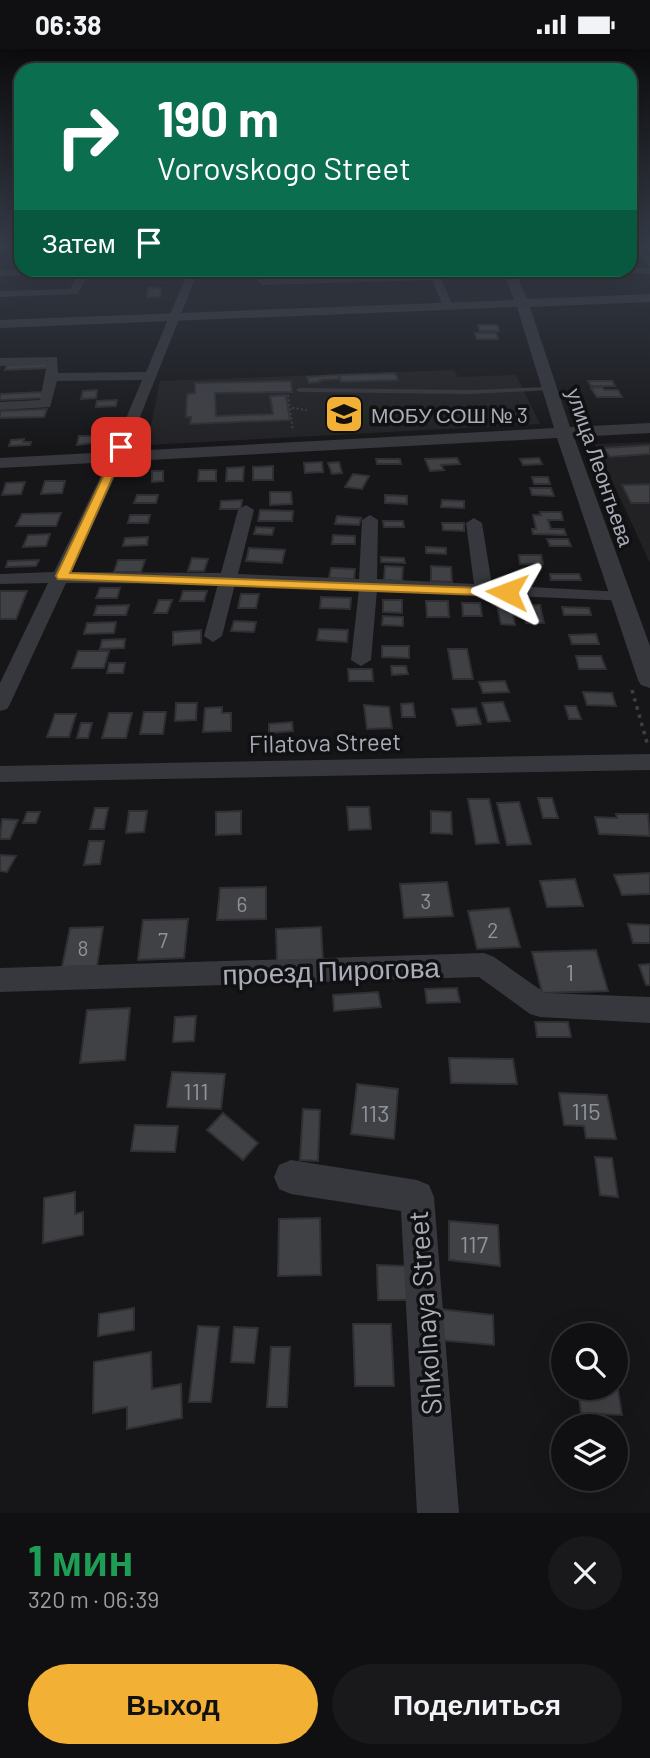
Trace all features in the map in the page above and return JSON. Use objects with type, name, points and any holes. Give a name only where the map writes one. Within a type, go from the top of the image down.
[{"type":"street","points":[[0,704],[117,457],[177,313]]},
{"type":"street","points":[[0,324],[267,313]]},
{"type":"street","name":"улица Леонтьева","points":[[525,313],[650,680]]},
{"type":"street","points":[[0,362],[53,360],[45,404],[0,406]]},
{"type":"street","points":[[52,377],[151,376]]},
{"type":"street","points":[[0,463],[650,428]]},
{"type":"street","points":[[213,636],[246,510]]},
{"type":"street","points":[[361,660],[368,586],[370,520]]},
{"type":"street","points":[[474,523],[484,591]]},
{"type":"street","points":[[0,579],[62,576],[226,580],[622,597]]},
{"type":"street","name":"Filatova Street","points":[[0,774],[650,762]]},
{"type":"street","name":"проезд Пирогова","points":[[0,980],[484,965],[540,1005],[650,1010]]},
{"type":"street","name":"Shkolnaya Street","points":[[291,1177],[417,1197],[438,1513]]},
{"type":"lane","points":[[299,390],[471,392],[550,389]]},
{"type":"path","points":[[281,432],[295,431],[288,393]]},
{"type":"path","points":[[290,408],[307,411]]},
{"type":"shaded area","name":"МОБУ СОШ № 3","points":[[454,370],[458,377],[516,375],[540,424],[147,445],[160,381]]},
{"type":"shaded area","points":[[401,403],[410,420],[345,423],[339,406]]},
{"type":"shaded area","points":[[650,442],[650,563],[595,444]]},
{"type":"building","points":[[478,325],[497,325],[499,331],[480,331]]},
{"type":"building","points":[[475,333],[496,333],[498,339],[477,339]]},
{"type":"building","points":[[48,363],[47,368],[5,370],[7,365]]},
{"type":"building","points":[[395,373],[398,380],[341,382],[339,375]]},
{"type":"building","points":[[338,375],[340,379],[309,383],[307,377]]},
{"type":"building","points":[[291,381],[292,392],[215,393],[216,416],[273,414],[270,396],[286,395],[290,420],[190,424],[191,417],[186,417],[187,394],[195,393],[195,383]]},
{"type":"building","points":[[588,381],[612,381],[615,386],[591,386]]},
{"type":"building","points":[[602,387],[604,390],[618,390],[622,397],[597,397],[591,388]]},
{"type":"building","points":[[97,390],[96,398],[81,399],[83,391]]},
{"type":"building","points":[[45,392],[42,398],[0,400],[0,394]]},
{"type":"building","points":[[117,400],[116,406],[96,407],[97,401]]},
{"type":"building","points":[[47,409],[44,417],[0,418],[0,411]]},
{"type":"building","points":[[79,436],[101,436],[99,442],[77,445]]},
{"type":"building","points":[[24,439],[23,442],[31,442],[30,445],[9,446],[11,440]]},
{"type":"building","points":[[650,445],[650,454],[610,457],[603,448]]},
{"type":"building","points":[[457,458],[460,464],[441,465],[444,470],[430,471],[425,459]]},
{"type":"building","points":[[539,458],[542,464],[523,465],[520,459]]},
{"type":"building","points":[[376,459],[400,459],[401,464],[377,464]]},
{"type":"building","points":[[322,462],[323,472],[305,473],[304,463]]},
{"type":"building","points":[[339,462],[342,473],[332,474],[328,463]]},
{"type":"building","points":[[273,466],[273,480],[253,480],[253,467]]},
{"type":"building","points":[[244,467],[243,481],[226,481],[227,468]]},
{"type":"building","points":[[199,470],[216,470],[216,481],[198,481]]},
{"type":"building","points":[[152,471],[163,471],[163,481],[152,482]]},
{"type":"building","points":[[353,474],[369,476],[362,489],[345,487]]},
{"type":"building","points":[[532,477],[548,477],[550,484],[534,484]]},
{"type":"building","points":[[45,481],[65,481],[62,493],[41,494]]},
{"type":"building","points":[[25,482],[21,494],[2,495],[6,483]]},
{"type":"building","points":[[650,484],[650,503],[631,503],[622,485]]},
{"type":"building","points":[[530,488],[551,488],[554,496],[532,495]]},
{"type":"building","points":[[270,492],[291,492],[292,504],[270,505]]},
{"type":"building","points":[[137,495],[158,495],[156,503],[134,503]]},
{"type":"building","points":[[385,495],[407,496],[407,504],[385,503]]},
{"type":"building","points":[[242,500],[241,509],[220,509],[221,501]]},
{"type":"building","points":[[442,500],[464,501],[464,508],[441,507]]},
{"type":"building","points":[[260,510],[293,511],[292,521],[258,521]]},
{"type":"building","points":[[540,512],[561,512],[563,520],[548,520],[551,529],[564,529],[566,535],[533,534],[532,529],[536,529],[533,515],[541,515]]},
{"type":"building","points":[[61,513],[56,526],[16,526],[22,514]]},
{"type":"building","points":[[130,515],[150,515],[148,523],[128,523]]},
{"type":"building","points":[[337,516],[361,518],[359,525],[335,524]]},
{"type":"building","points":[[383,521],[403,521],[404,527],[384,527]]},
{"type":"building","points":[[442,523],[464,523],[464,531],[443,530]]},
{"type":"building","points":[[256,527],[274,528],[272,535],[254,534]]},
{"type":"building","points":[[50,534],[46,546],[23,547],[28,535]]},
{"type":"building","points":[[333,535],[355,536],[355,544],[332,544]]},
{"type":"building","points":[[148,537],[147,545],[123,546],[125,538]]},
{"type":"building","points":[[547,539],[568,539],[571,546],[550,546]]},
{"type":"building","points":[[426,547],[446,548],[446,554],[426,553]]},
{"type":"building","points":[[249,548],[285,550],[282,563],[246,561]]},
{"type":"building","points":[[519,555],[541,555],[543,564],[520,564]]},
{"type":"building","points":[[381,557],[404,558],[405,563],[381,562]]},
{"type":"building","points":[[192,558],[208,559],[204,571],[188,571]]},
{"type":"building","points":[[39,560],[36,566],[6,567],[8,561]]},
{"type":"building","points":[[118,560],[145,560],[141,572],[114,572]]},
{"type":"building","points":[[385,566],[403,567],[402,581],[384,580]]},
{"type":"building","points":[[431,566],[451,567],[452,582],[431,581]]},
{"type":"building","points":[[331,568],[355,569],[354,579],[329,578]]},
{"type":"building","points":[[550,574],[579,574],[581,580],[551,580]]},
{"type":"building","points":[[100,588],[120,588],[117,598],[96,598]]},
{"type":"building","points":[[0,591],[27,591],[16,619],[0,619]]},
{"type":"building","points":[[183,591],[207,591],[204,601],[180,601]]},
{"type":"building","points":[[241,594],[259,594],[256,608],[238,608]]},
{"type":"building","points":[[321,597],[351,598],[350,609],[320,608]]},
{"type":"building","points":[[159,600],[172,600],[167,613],[154,613]]},
{"type":"building","points":[[383,600],[402,600],[402,613],[383,612]]},
{"type":"building","points":[[426,601],[448,601],[449,617],[427,617]]},
{"type":"building","points":[[462,603],[480,603],[482,616],[463,616]]},
{"type":"building","points":[[129,605],[126,615],[94,615],[97,606]]},
{"type":"building","points":[[497,605],[511,605],[515,625],[501,624]]},
{"type":"building","points":[[523,605],[540,605],[544,623],[526,623]]},
{"type":"building","points":[[562,607],[589,608],[591,615],[564,615]]},
{"type":"building","points":[[383,616],[403,617],[403,626],[382,625]]},
{"type":"building","points":[[234,621],[256,622],[254,632],[231,631]]},
{"type":"building","points":[[116,622],[114,633],[84,634],[87,623]]},
{"type":"building","points":[[319,629],[348,630],[347,642],[317,640]]},
{"type":"building","points":[[201,630],[201,643],[173,645],[173,632]]},
{"type":"building","points":[[596,634],[599,644],[572,644],[569,635]]},
{"type":"building","points":[[125,639],[124,648],[100,649],[102,640]]},
{"type":"building","points":[[382,646],[409,646],[409,658],[382,657]]},
{"type":"building","points":[[448,649],[467,649],[473,679],[453,679]]},
{"type":"building","points":[[78,651],[109,651],[104,668],[72,668]]},
{"type":"building","points":[[576,656],[601,656],[606,669],[579,669]]},
{"type":"building","points":[[109,663],[125,663],[123,673],[107,673]]},
{"type":"building","points":[[391,666],[406,666],[408,674],[392,675]]},
{"type":"building","points":[[348,669],[372,669],[373,681],[349,681]]},
{"type":"building","points":[[505,681],[509,692],[483,693],[479,682]]},
{"type":"building","points":[[583,692],[612,693],[616,706],[587,705]]},
{"type":"building","points":[[503,702],[510,721],[488,722],[482,703]]},
{"type":"building","points":[[176,703],[197,703],[196,720],[175,721]]},
{"type":"building","points":[[413,703],[415,717],[402,717],[401,704]]},
{"type":"building","points":[[364,705],[389,707],[392,728],[367,729]]},
{"type":"building","points":[[565,706],[576,706],[581,719],[569,719]]},
{"type":"building","points":[[222,707],[222,713],[231,713],[231,731],[203,732],[205,708]]},
{"type":"building","points":[[476,708],[481,724],[457,726],[452,709]]},
{"type":"building","points":[[144,712],[166,712],[163,734],[140,734]]},
{"type":"building","points":[[109,713],[132,713],[126,738],[102,738]]},
{"type":"building","points":[[55,714],[76,714],[69,737],[47,737]]},
{"type":"building","points":[[292,722],[293,731],[269,733],[269,724]]},
{"type":"building","points":[[81,723],[92,723],[88,738],[77,738]]},
{"type":"building","points":[[538,798],[552,798],[558,818],[543,818]]},
{"type":"building","points":[[468,799],[489,799],[499,843],[476,844]]},
{"type":"building","points":[[519,802],[531,844],[507,845],[497,803]]},
{"type":"building","points":[[347,807],[369,807],[371,829],[349,830]]},
{"type":"building","points":[[95,808],[108,808],[104,829],[90,829]]},
{"type":"building","points":[[129,811],[147,811],[144,832],[126,833]]},
{"type":"building","points":[[241,811],[241,834],[216,835],[216,812]]},
{"type":"building","points":[[431,811],[451,812],[452,834],[431,833]]},
{"type":"building","points":[[27,812],[40,812],[36,823],[23,823]]},
{"type":"building","points":[[616,814],[648,814],[650,836],[599,834],[595,817],[617,818]]},
{"type":"building","points":[[2,819],[18,820],[10,839],[0,839]]},
{"type":"building","points":[[89,841],[104,841],[100,864],[84,865]]},
{"type":"building","points":[[0,855],[16,856],[7,872],[0,871]]},
{"type":"building","points":[[650,873],[650,894],[622,895],[614,875]]},
{"type":"building","points":[[575,879],[583,906],[547,907],[540,881]]},
{"type":"building","points":[[447,882],[453,916],[404,918],[400,884]]},
{"type":"building","points":[[266,887],[266,919],[217,920],[220,888]]},
{"type":"building","points":[[509,908],[520,947],[477,949],[468,911]]},
{"type":"building","points":[[188,919],[184,958],[138,960],[143,920]]},
{"type":"building","points":[[628,924],[650,925],[650,943],[633,943]]},
{"type":"building","points":[[103,927],[97,966],[62,967],[70,928]]},
{"type":"building","points":[[321,927],[323,961],[277,963],[276,929]]},
{"type":"building","points":[[596,950],[608,991],[542,993],[532,952]]},
{"type":"building","points":[[650,964],[650,985],[646,985],[639,965]]},
{"type":"building","points":[[457,988],[460,1002],[427,1003],[425,989]]},
{"type":"building","points":[[378,992],[381,1007],[334,1011],[333,995]]},
{"type":"building","points":[[130,1008],[125,1060],[80,1063],[87,1010]]},
{"type":"building","points":[[196,1016],[194,1041],[173,1042],[175,1017]]},
{"type":"building","points":[[535,1022],[568,1022],[571,1037],[537,1037]]},
{"type":"building","points":[[449,1058],[513,1059],[517,1084],[451,1083]]},
{"type":"building","points":[[172,1072],[225,1074],[221,1109],[167,1107]]},
{"type":"building","points":[[357,1084],[398,1089],[394,1139],[351,1134]]},
{"type":"building","points":[[559,1093],[607,1095],[616,1139],[586,1138],[584,1126],[564,1125]]},
{"type":"building","points":[[303,1109],[320,1110],[318,1161],[300,1160]]},
{"type":"building","points":[[223,1113],[258,1143],[243,1160],[207,1130]]},
{"type":"building","points":[[135,1125],[178,1126],[175,1152],[131,1151]]},
{"type":"building","points":[[595,1157],[612,1158],[618,1197],[600,1195]]},
{"type":"building","points":[[75,1192],[75,1214],[83,1212],[83,1235],[43,1243],[44,1198]]},
{"type":"building","points":[[320,1218],[321,1275],[278,1276],[279,1219]]},
{"type":"building","points":[[449,1221],[498,1225],[500,1266],[449,1260]]},
{"type":"building","points":[[377,1265],[407,1266],[410,1300],[378,1300]]},
{"type":"building","points":[[134,1308],[134,1330],[98,1336],[99,1314]]},
{"type":"building","points":[[439,1309],[493,1315],[494,1345],[439,1340]]},
{"type":"building","points":[[353,1324],[391,1324],[394,1386],[355,1386]]},
{"type":"building","points":[[198,1326],[219,1327],[211,1402],[189,1402]]},
{"type":"building","points":[[234,1327],[258,1328],[254,1363],[231,1362]]},
{"type":"building","points":[[271,1347],[290,1347],[287,1407],[267,1407]]},
{"type":"building","points":[[151,1352],[152,1389],[181,1384],[182,1418],[127,1429],[127,1407],[93,1413],[94,1362]]},
{"type":"building","points":[[579,1400],[620,1400],[622,1414],[602,1414],[581,1413]]},
{"type":"place","name":"МОБУ СОШ № 3","points":[[344,414]]},
{"type":"route","points":[[121,447],[62,576],[507,592]]}]
